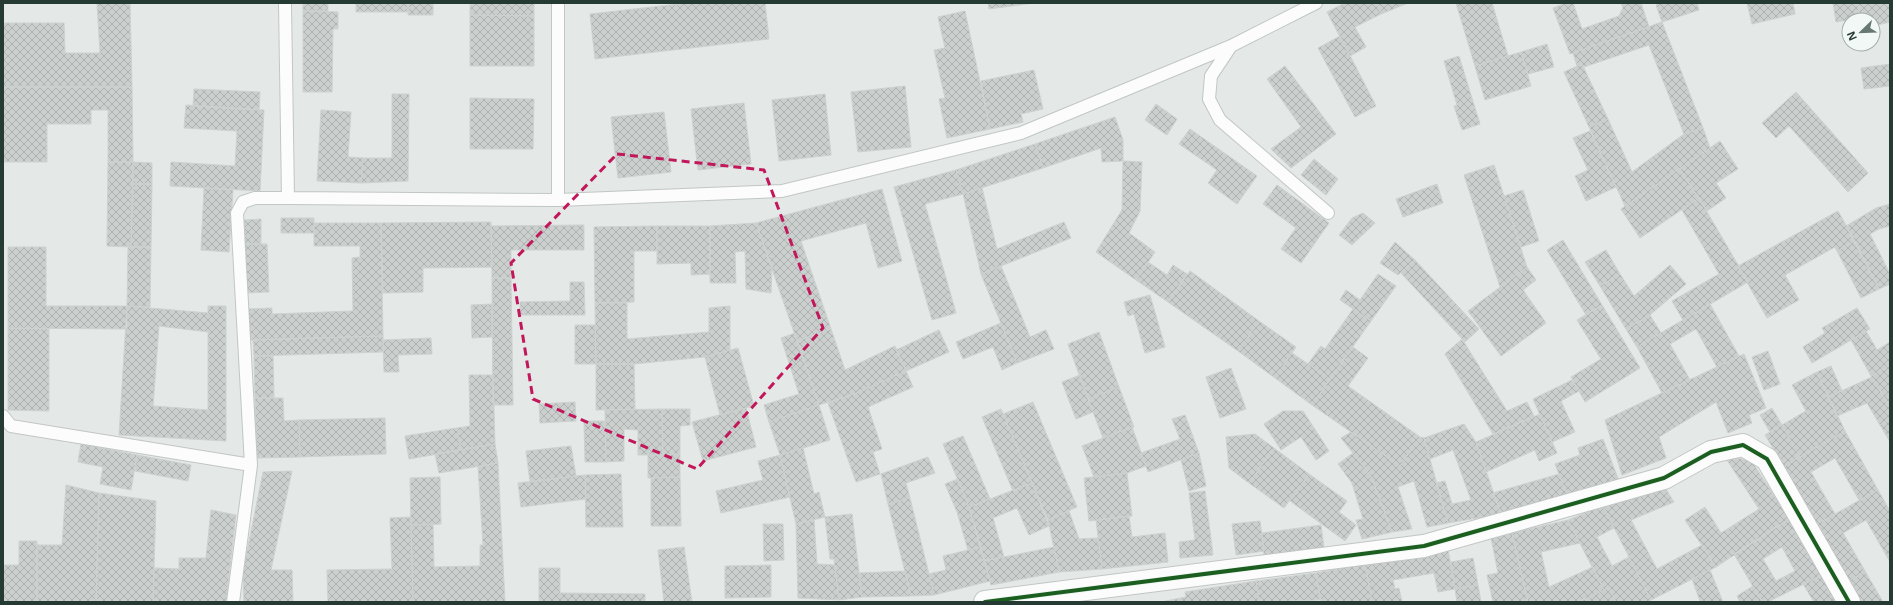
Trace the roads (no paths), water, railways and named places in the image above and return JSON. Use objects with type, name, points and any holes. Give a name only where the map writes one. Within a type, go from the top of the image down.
[{"type":"street","points":[[985,602],[1424,546],[1664,478],[1711,452],[1744,446],[1767,459],[1849,602]]},
{"type":"lane","points":[[285,3],[288,198]]},
{"type":"lane","points":[[558,3],[558,200]]},
{"type":"lane","points":[[233,602],[251,465],[238,213],[243,202],[255,198],[558,200],[782,191],[1021,133],[1231,46],[1316,3]]},
{"type":"lane","points":[[1231,46],[1211,76],[1209,99],[1220,120],[1328,213]]},
{"type":"lane","points":[[3,416],[11,426],[251,465]]}]
